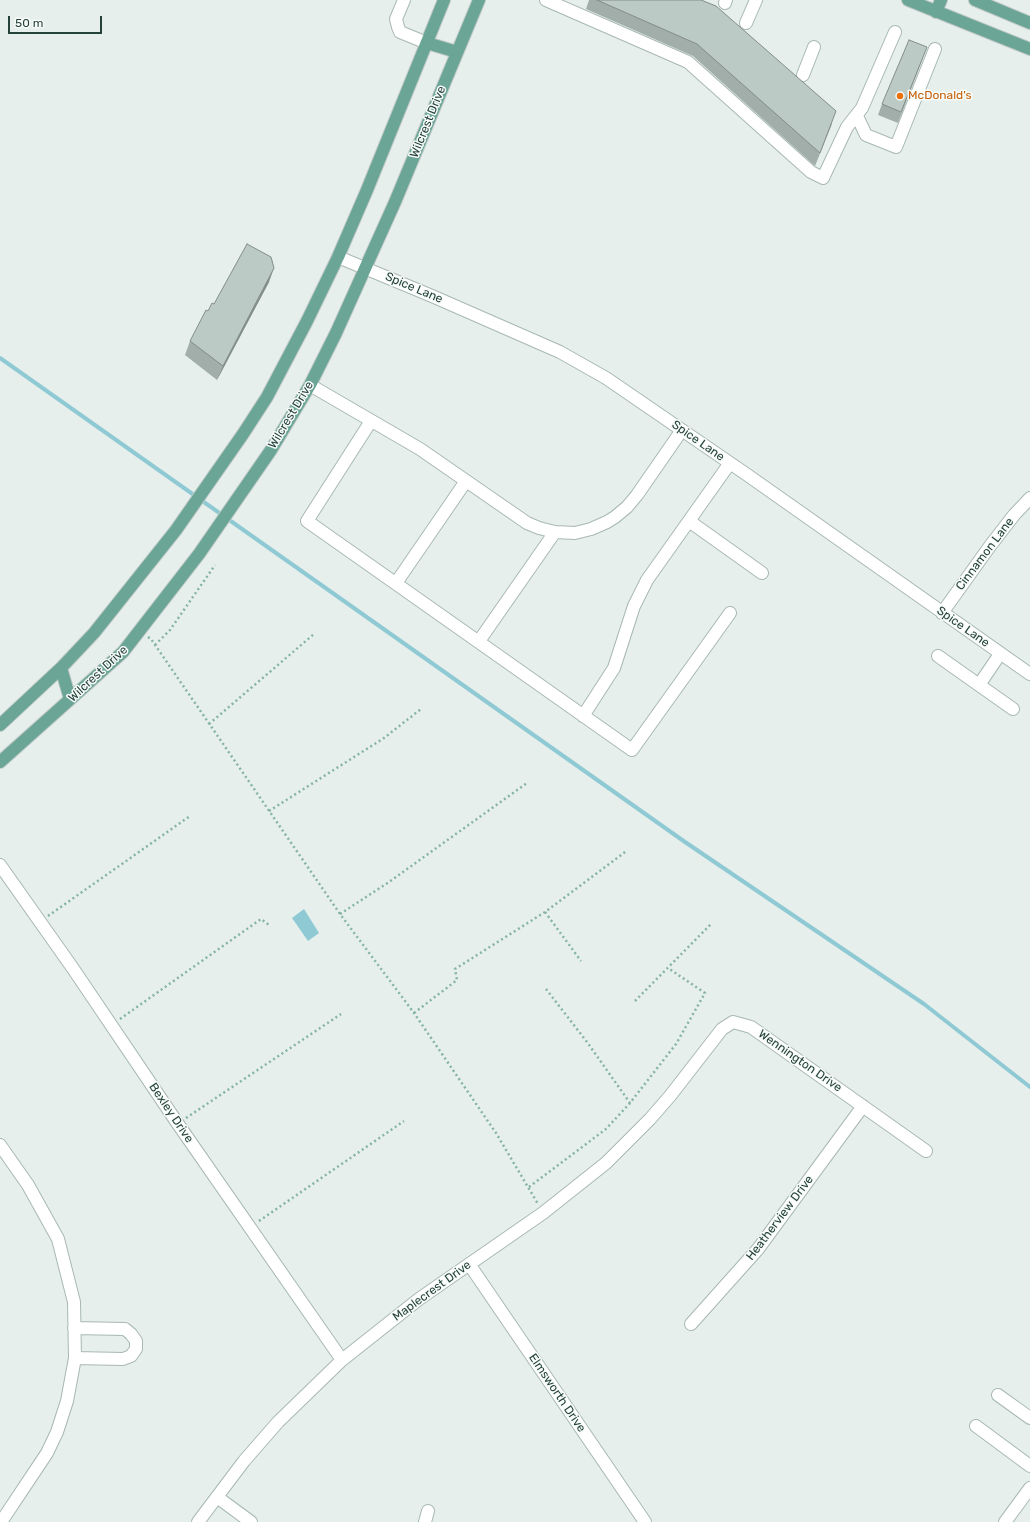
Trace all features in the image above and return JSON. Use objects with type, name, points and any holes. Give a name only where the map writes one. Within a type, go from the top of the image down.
[{"type":"main road","points":[[0,725],[61,668],[94,633],[176,530],[217,473],[267,397],[307,321],[338,257],[367,190],[444,0]]},
{"type":"main road","name":"Wilcrest Drive","points":[[0,762],[123,652],[203,548],[271,450],[310,385],[366,268],[395,202],[478,0]]},
{"type":"main road","points":[[908,0],[1028,46]]},
{"type":"main road","points":[[936,12],[941,0]]},
{"type":"main road","points":[[975,0],[1030,23]]},
{"type":"main road","points":[[427,43],[457,52]]},
{"type":"main road","points":[[61,668],[70,699]]},
{"type":"street","points":[[404,0],[396,19],[400,32],[427,43]]},
{"type":"street","points":[[546,0],[688,62],[811,172],[824,178],[847,127],[862,108],[894,32]]},
{"type":"street","points":[[746,23],[756,0]]},
{"type":"street","points":[[803,75],[814,47]]},
{"type":"street","points":[[857,116],[866,135],[896,147],[935,49]]},
{"type":"street","name":"Spice Lane","points":[[338,257],[560,352],[606,378],[730,463],[1030,674]]},
{"type":"street","points":[[310,385],[420,449],[527,523],[555,532],[575,532],[591,529],[615,517],[627,507],[637,495],[682,430]]},
{"type":"street","points":[[371,421],[307,521],[632,750],[730,613]]},
{"type":"street","points":[[583,716],[614,668],[639,593],[646,580],[730,463]]},
{"type":"street","points":[[396,583],[466,481]]},
{"type":"street","name":"Cinnamon Lane","points":[[942,612],[990,546],[1014,515],[1030,498]]},
{"type":"street","points":[[689,521],[762,574]]},
{"type":"street","points":[[479,641],[555,532]]},
{"type":"street","points":[[979,685],[1000,654]]},
{"type":"street","points":[[938,656],[1012,709]]},
{"type":"street","name":"Bexley Drive","points":[[0,865],[342,1360]]},
{"type":"street","name":"Wennington Drive","points":[[684,1078],[722,1029],[733,1022],[751,1026],[926,1151]]},
{"type":"street","name":"Maplecrest Drive","points":[[198,1522],[244,1461],[278,1422],[342,1360],[419,1299],[543,1213],[606,1163],[650,1119],[684,1078]]},
{"type":"street","name":"Heatherview Drive","points":[[691,1324],[758,1249],[863,1106]]},
{"type":"street","points":[[0,1145],[28,1185],[58,1240],[74,1302],[75,1358],[67,1401],[57,1432],[47,1453],[1,1522]]},
{"type":"street","name":"Elmsworth Drive","points":[[469,1264],[645,1522]]},
{"type":"street","points":[[74,1328],[125,1329],[136,1341],[136,1349],[131,1356],[123,1359],[75,1358]]},
{"type":"street","points":[[998,1395],[1030,1418]]},
{"type":"street","points":[[976,1426],[1030,1466]]},
{"type":"street","points":[[1005,1522],[1030,1488]]},
{"type":"street","points":[[217,1497],[251,1522]]},
{"type":"path","points":[[155,645],[170,630],[215,565]]},
{"type":"path","points":[[140,631],[151,639],[340,914],[414,1013],[496,1133],[543,1213]]},
{"type":"path","points":[[209,724],[314,634]]},
{"type":"path","points":[[269,811],[384,738],[421,709]]},
{"type":"path","points":[[340,914],[389,882],[528,783]]},
{"type":"path","points":[[40,922],[190,816]]},
{"type":"path","points":[[414,1013],[457,980],[455,969],[545,912],[625,852]]},
{"type":"path","points":[[545,912],[581,961]]},
{"type":"path","points":[[111,1025],[261,919],[269,925]]},
{"type":"path","points":[[635,1000],[712,923]]},
{"type":"path","points":[[529,1187],[606,1129],[630,1103],[676,1044],[705,993],[668,968]]},
{"type":"path","points":[[546,989],[587,1042],[630,1103]]},
{"type":"path","points":[[178,1124],[341,1014]]},
{"type":"path","points":[[250,1227],[404,1121]]},
{"type":"water","points":[[304,909],[319,933],[308,941],[292,918]]},
{"type":"building","points":[[597,0],[701,0],[716,6],[836,111],[820,153],[697,44]]},
{"type":"building","name":"McDonald's","points":[[909,40],[927,47],[901,112],[882,104]]},
{"type":"building","points":[[247,244],[271,257],[274,268],[223,366],[190,341],[206,310],[208,311],[212,303],[214,304]]},
{"type":"waterway","points":[[0,358],[685,842],[924,1004],[1030,1087]]},
{"type":"place","name":"McDonald's","points":[[900,96]]}]
